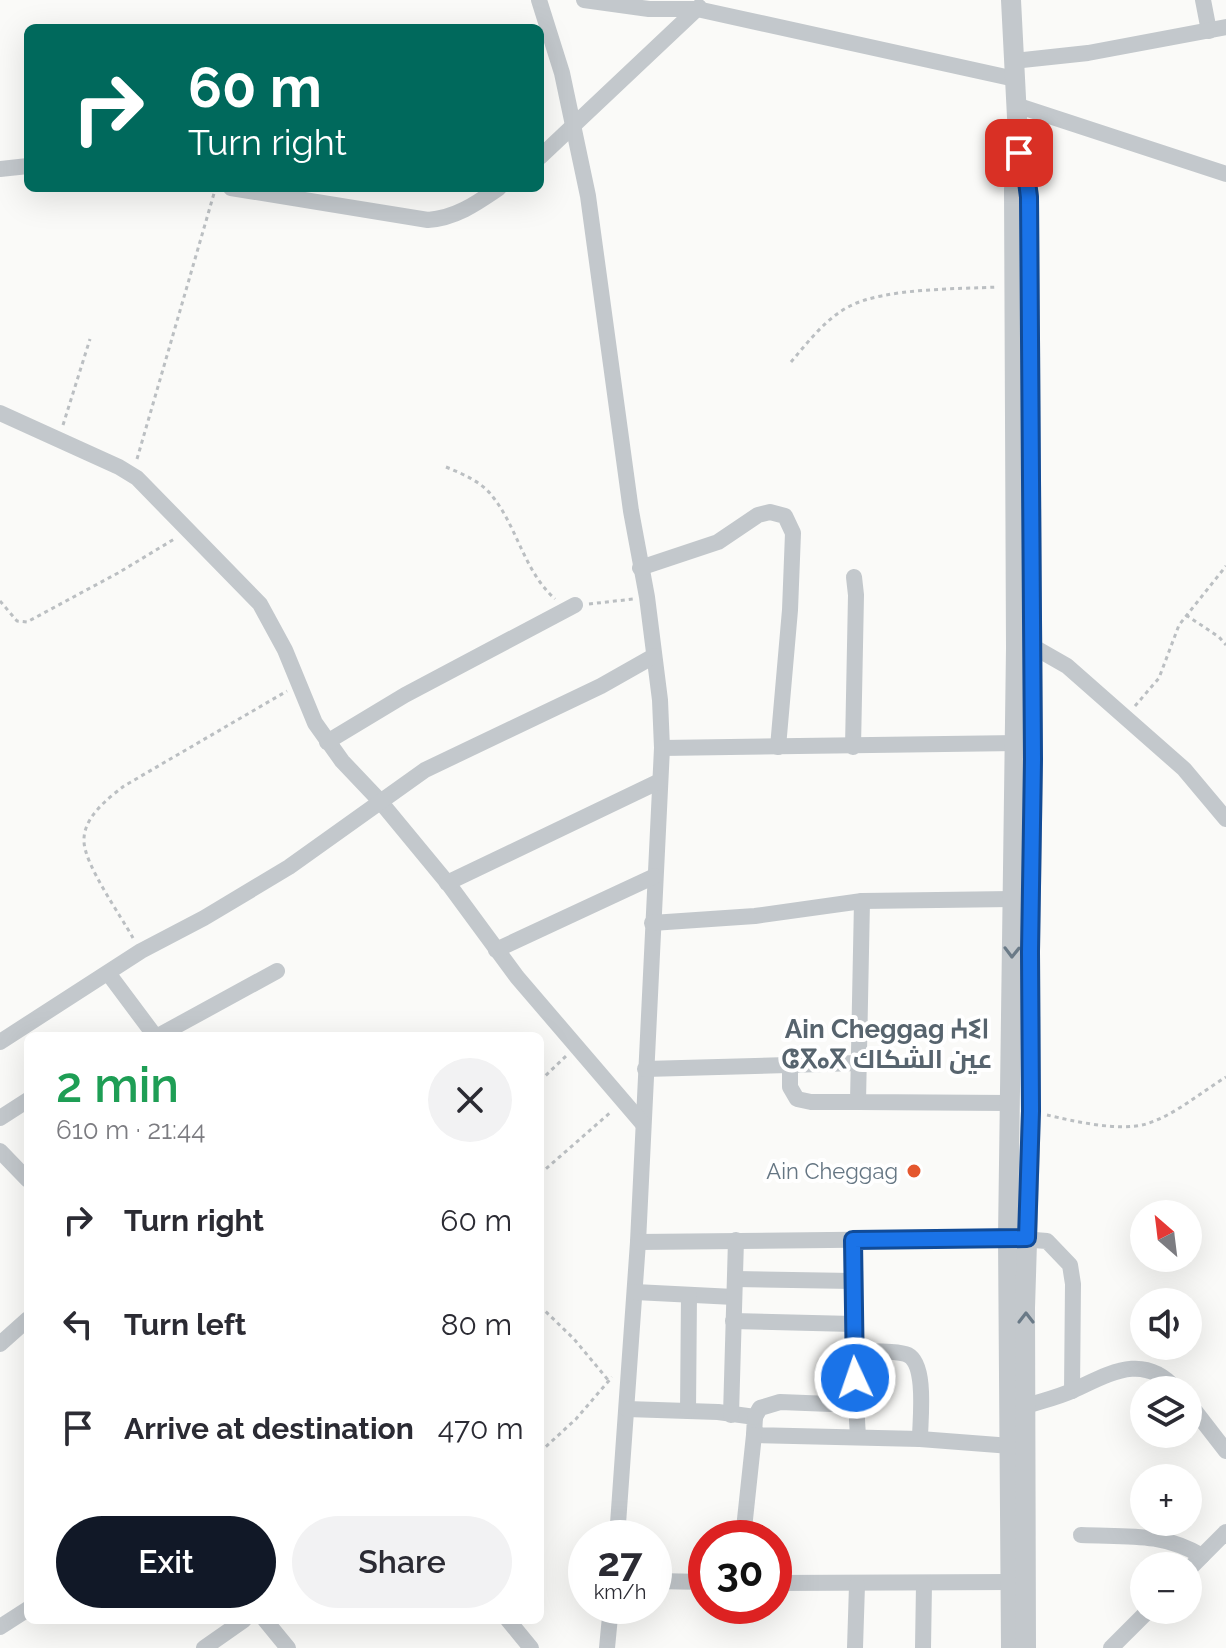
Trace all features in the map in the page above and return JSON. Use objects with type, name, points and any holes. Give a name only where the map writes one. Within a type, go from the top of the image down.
[{"type":"street","points":[[539,0],[562,73],[588,196],[660,700],[662,748],[638,1242],[618,1520]]},
{"type":"street","points":[[584,0],[649,9],[702,5],[939,60],[1014,70],[1049,59],[1218,29],[1203,0]]},
{"type":"street","points":[[1011,0],[1020,176],[1027,182],[1029,197],[1032,646],[1012,899],[1009,1103],[1026,1406],[1026,1648]]},
{"type":"street","points":[[544,153],[702,5]]},
{"type":"street","points":[[1016,105],[1226,174]]},
{"type":"street","points":[[0,169],[24,166]]},
{"type":"street","points":[[1011,1648],[1011,1446],[1017,1238],[1031,1111],[1030,952],[1013,286],[1014,189],[1020,176]]},
{"type":"street","points":[[256,192],[428,220],[445,219],[492,192]]},
{"type":"street","points":[[0,413],[132,475],[263,608],[315,723],[327,742],[379,800],[447,883],[496,950],[643,1124]]},
{"type":"street","points":[[640,568],[718,542],[758,515],[770,512],[785,516],[793,533],[778,747]]},
{"type":"street","points":[[853,747],[854,577]]},
{"type":"street","points":[[327,742],[405,695],[575,605]]},
{"type":"street","points":[[1032,646],[1067,666],[1184,769],[1226,819]]},
{"type":"street","points":[[0,1042],[141,951],[289,867],[425,770],[601,686],[654,656]]},
{"type":"street","points":[[662,748],[1024,744]]},
{"type":"street","points":[[447,883],[660,781]]},
{"type":"street","points":[[496,950],[655,876]]},
{"type":"street","points":[[652,923],[755,916],[862,901],[1012,899]]},
{"type":"street","points":[[858,1102],[862,901]]},
{"type":"street","points":[[163,1032],[277,971]]},
{"type":"street","points":[[108,973],[153,1032]]},
{"type":"street","points":[[645,1069],[858,1063]]},
{"type":"street","points":[[790,1065],[790,1087],[797,1099],[811,1102],[1009,1103]]},
{"type":"street","points":[[0,1118],[24,1103]]},
{"type":"street","points":[[0,1151],[24,1176]]},
{"type":"street","points":[[638,1242],[1017,1238],[1047,1241],[1070,1265],[1073,1284],[1072,1391]]},
{"type":"street","points":[[731,1415],[736,1240]]},
{"type":"street","points":[[853,1240],[853,1351],[858,1437]]},
{"type":"street","points":[[735,1279],[853,1281]]},
{"type":"street","points":[[635,1292],[734,1297]]},
{"type":"street","points":[[688,1411],[689,1295]]},
{"type":"street","points":[[733,1321],[853,1324]]},
{"type":"street","points":[[0,1344],[24,1323]]},
{"type":"street","points":[[853,1351],[906,1354],[917,1363],[920,1378],[920,1439]]},
{"type":"street","points":[[1026,1406],[1130,1367],[1143,1369],[1154,1376]]},
{"type":"street","points":[[745,1520],[755,1417],[760,1408],[780,1402],[857,1405]]},
{"type":"street","points":[[627,1409],[755,1417]]},
{"type":"street","points":[[1202,1420],[1226,1451]]},
{"type":"street","points":[[754,1435],[920,1439],[1011,1446]]},
{"type":"street","points":[[1202,1556],[1226,1532]]},
{"type":"street","points":[[1081,1535],[1163,1538],[1195,1552]]},
{"type":"street","points":[[792,1583],[1011,1582]]},
{"type":"street","points":[[923,1648],[924,1584]]},
{"type":"street","points":[[855,1648],[857,1585]]},
{"type":"street","points":[[0,1627],[24,1612]]},
{"type":"street","points":[[204,1648],[238,1624]]},
{"type":"street","points":[[268,1624],[288,1648]]},
{"type":"street","points":[[511,1624],[531,1648]]},
{"type":"street","points":[[607,1648],[609,1624]]},
{"type":"street","points":[[1111,1648],[1135,1624]]},
{"type":"path","points":[[132,475],[215,192]]},
{"type":"path","points":[[791,362],[839,312],[864,300],[932,290],[1013,286]]},
{"type":"path","points":[[57,440],[90,339]]},
{"type":"path","points":[[446,467],[474,480],[492,496],[539,582],[554,599],[575,605],[647,597]]},
{"type":"path","points":[[0,601],[17,621],[27,622],[118,573],[187,529]]},
{"type":"path","points":[[1124,717],[1159,678],[1179,625],[1226,566]]},
{"type":"path","points":[[1186,615],[1226,645]]},
{"type":"path","points":[[141,951],[93,870],[84,841],[89,822],[103,803],[124,786],[299,685]]},
{"type":"path","points":[[544,1077],[577,1045]]},
{"type":"path","points":[[1031,1111],[1098,1124],[1143,1125],[1182,1106],[1226,1077]]},
{"type":"path","points":[[544,1171],[624,1101]]},
{"type":"path","points":[[544,1310],[574,1339],[609,1381]]},
{"type":"path","points":[[544,1448],[576,1419],[630,1356]]},
{"type":"place","name":"Ain Cheggag","points":[[914,1171]]},
{"type":"district","name":"Ain Cheggag ⵄⵉⵏ ⵛⴳⴰⴳ عين الشكاك","points":[[887,1044]]},
{"type":"route","points":[[855,1378],[853,1240],[1027,1238],[1031,1111],[1033,759],[1029,188],[1020,176],[1019,153]]}]
